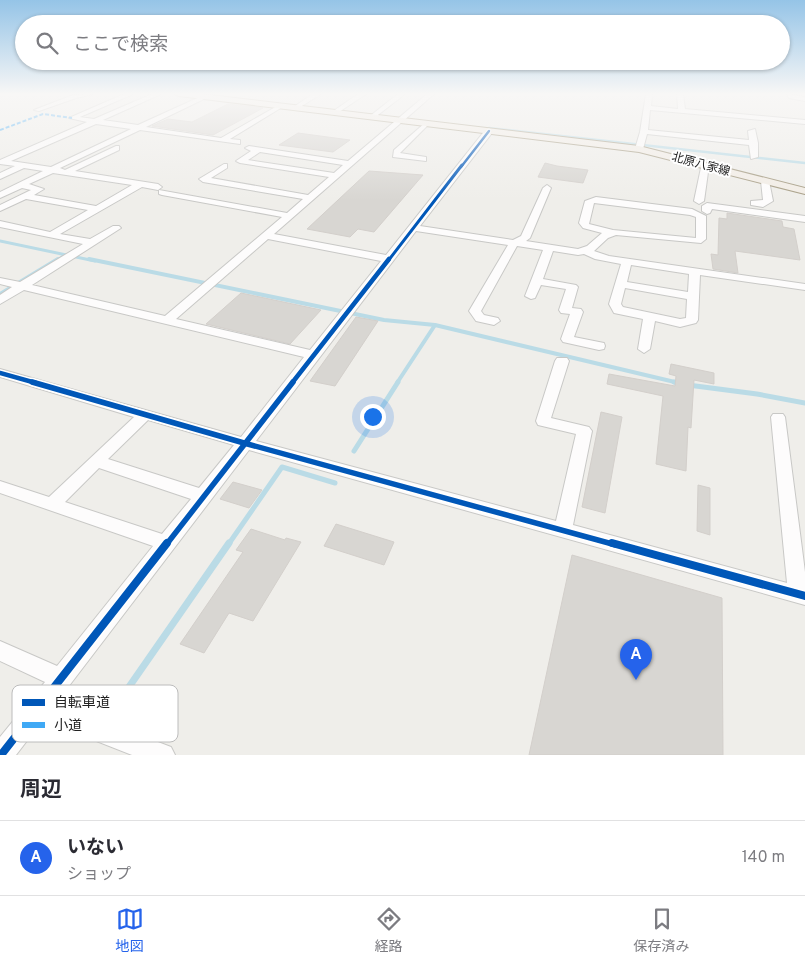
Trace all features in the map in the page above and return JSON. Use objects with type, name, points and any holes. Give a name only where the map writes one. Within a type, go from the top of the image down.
[{"type":"main road","name":"北原八家線","points":[[473,129],[640,147],[805,191]]},
{"type":"street","points":[[1,162],[77,129]]},
{"type":"street","points":[[0,195],[54,169],[56,166],[126,129]]},
{"type":"street","points":[[68,172],[154,129]]},
{"type":"street","points":[[156,129],[224,139],[258,150],[350,164]]},
{"type":"street","points":[[224,139],[241,129]]},
{"type":"street","points":[[167,321],[391,129]]},
{"type":"street","points":[[420,129],[396,152],[396,155],[423,158]]},
{"type":"street","points":[[55,685],[489,131]]},
{"type":"street","points":[[752,131],[754,157]]},
{"type":"street","points":[[640,147],[644,132],[754,143]]},
{"type":"street","points":[[258,150],[240,161],[336,176]]},
{"type":"street","points":[[1,162],[142,184],[289,216]]},
{"type":"street","points":[[0,176],[24,165]]},
{"type":"street","points":[[214,165],[328,183]]},
{"type":"street","points":[[699,201],[705,165]]},
{"type":"street","points":[[224,166],[203,179],[311,198]]},
{"type":"street","points":[[754,203],[763,204],[768,201],[765,180]]},
{"type":"street","points":[[51,235],[142,184]]},
{"type":"street","points":[[0,208],[40,189],[22,185]]},
{"type":"street","points":[[494,321],[480,318],[475,311],[514,243],[525,238],[547,188]]},
{"type":"street","points":[[26,196],[97,209]]},
{"type":"street","points":[[588,252],[594,248],[604,235],[610,232],[697,241],[701,239],[701,216],[692,212],[596,200],[590,201],[584,223],[586,226],[610,232]]},
{"type":"street","points":[[707,211],[707,206],[805,219]]},
{"type":"street","points":[[0,224],[93,243]]},
{"type":"street","points":[[0,300],[116,228]]},
{"type":"street","points":[[412,228],[588,252],[599,257],[805,287]]},
{"type":"street","points":[[266,236],[388,259]]},
{"type":"street","points":[[531,296],[550,248]]},
{"type":"street","points":[[626,261],[615,304],[618,310],[680,323],[692,320],[695,270]]},
{"type":"street","points":[[0,281],[312,355]]},
{"type":"street","points":[[537,281],[572,287],[565,310],[577,312],[567,339],[599,346]]},
{"type":"street","points":[[621,284],[694,297]]},
{"type":"street","points":[[644,348],[649,318]]},
{"type":"street","points":[[562,361],[543,421],[584,432],[563,530]]},
{"type":"street","points":[[0,373],[244,444],[801,595],[778,417]]},
{"type":"street","points":[[52,504],[146,415]]},
{"type":"street","points":[[98,462],[203,496]]},
{"type":"street","points":[[0,486],[166,543]]},
{"type":"street","points":[[0,651],[61,678]]},
{"type":"street","points":[[0,755],[12,740]]},
{"type":"street","points":[[129,742],[163,755]]},
{"type":"building","points":[[174,129],[224,129],[213,135]]},
{"type":"building","points":[[298,133],[350,140],[333,152],[279,145]]},
{"type":"building","points":[[545,163],[588,170],[583,183],[538,177]]},
{"type":"building","points":[[369,171],[423,175],[374,232],[358,229],[350,237],[307,229]]},
{"type":"building","points":[[727,213],[782,221],[783,227],[794,229],[800,260],[735,251],[738,273],[713,269],[711,254],[718,255],[719,218],[727,219]]},
{"type":"building","points":[[241,293],[321,310],[290,344],[206,324]]},
{"type":"building","points":[[356,317],[378,321],[335,386],[310,381]]},
{"type":"building","points":[[671,364],[714,373],[714,384],[694,380],[691,428],[688,427],[686,471],[656,464],[663,396],[607,384],[609,374],[675,386],[676,376],[669,374]]},
{"type":"building","points":[[601,412],[622,417],[605,513],[582,507]]},
{"type":"building","points":[[233,482],[262,490],[249,508],[220,499]]},
{"type":"building","points":[[698,485],[710,488],[710,535],[697,531]]},
{"type":"building","points":[[336,524],[394,542],[384,565],[324,546]]},
{"type":"building","points":[[251,529],[285,540],[286,538],[301,542],[253,621],[229,613],[204,653],[180,644],[243,552],[236,550]]},
{"type":"building","points":[[572,555],[722,598],[723,755],[529,755]]},
{"type":"waterway","points":[[500,129],[805,163]]},
{"type":"waterway","points":[[0,241],[95,261]]},
{"type":"waterway","points":[[56,261],[65,255]]},
{"type":"waterway","points":[[0,294],[58,259]]},
{"type":"waterway","points":[[89,259],[384,320],[435,325]]},
{"type":"waterway","points":[[397,383],[435,325]]},
{"type":"waterway","points":[[435,325],[679,383]]},
{"type":"waterway","points":[[354,451],[398,382]]},
{"type":"waterway","points":[[674,382],[681,384]]},
{"type":"waterway","points":[[688,385],[757,394],[805,403]]},
{"type":"waterway","points":[[228,545],[282,467],[335,483]]},
{"type":"waterway","points":[[130,685],[229,543]]},
{"type":"cycle path","points":[[56,685],[489,131]]},
{"type":"cycle path","points":[[0,373],[244,443],[805,596]]},
{"type":"cycle path","points":[[1,755],[12,741]]},
{"type":"place","name":"いない","points":[[636,680]]}]
